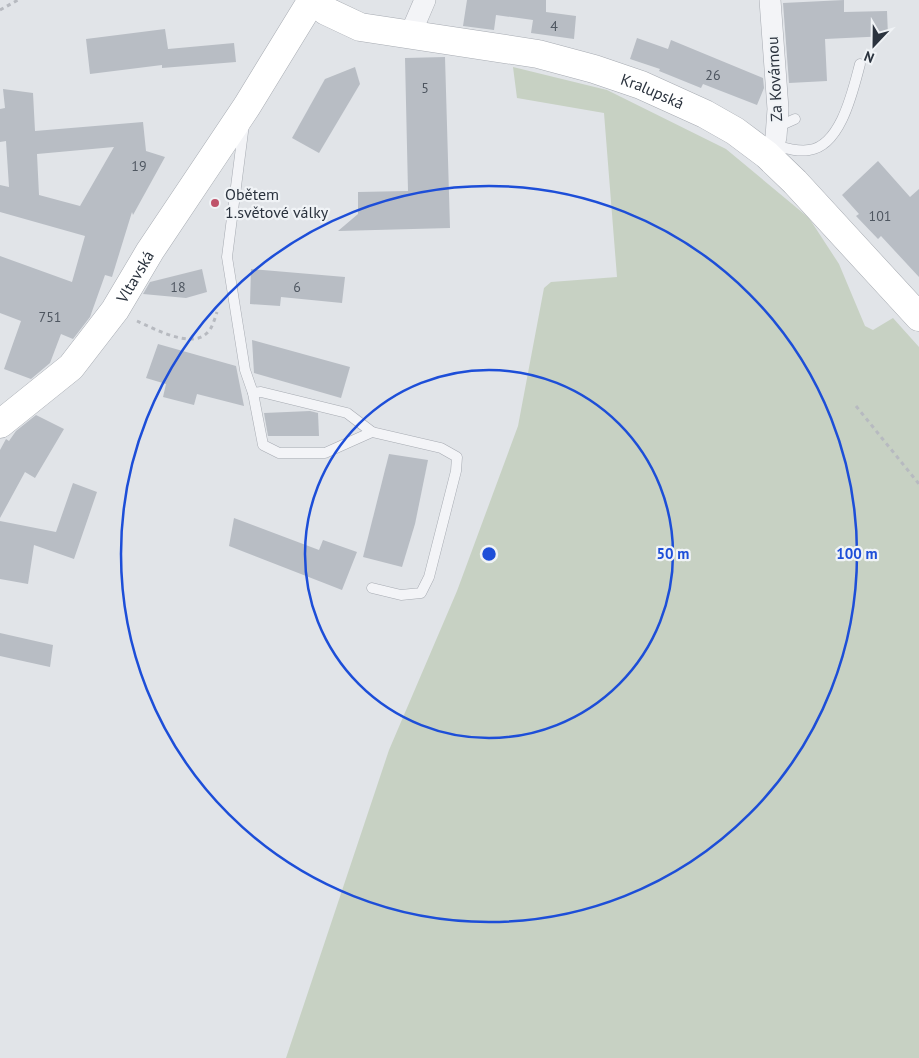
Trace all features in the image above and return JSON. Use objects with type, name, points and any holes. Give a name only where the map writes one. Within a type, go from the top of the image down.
[{"type":"street","name":"Kralupská","points":[[313,0],[326,11],[360,27],[538,54],[594,69],[641,85],[705,114],[735,131],[778,137],[795,182],[919,317]]},
{"type":"street","name":"Vltavská","points":[[0,424],[71,367],[115,310],[150,251],[247,106],[313,0]]},
{"type":"street","points":[[410,35],[425,0]]},
{"type":"street","name":"Za Kovárnou","points":[[770,0],[778,109],[778,137]]},
{"type":"lane","points":[[778,137],[798,150],[819,148],[827,141],[845,112],[860,64]]},
{"type":"lane","name":"Vltavská","points":[[247,106],[227,257],[245,370],[253,394],[263,445],[279,453],[325,453],[372,432]]},
{"type":"lane","points":[[253,394],[261,392],[347,412],[372,432],[441,448],[457,456],[456,471],[429,577],[421,593],[401,595],[372,588]]},
{"type":"path","points":[[0,10],[18,0]]},
{"type":"path","points":[[115,310],[157,330],[182,339],[196,340],[208,333],[231,282]]},
{"type":"path","points":[[856,406],[919,484]]},
{"type":"green space","points":[[513,67],[607,90],[726,149],[809,218],[839,264],[865,326],[873,330],[893,318],[919,347],[919,1058],[286,1058],[389,750],[457,591],[518,426],[544,288],[551,282],[617,277],[604,113],[517,98]]},
{"type":"building","points":[[467,0],[546,0],[546,12],[576,16],[574,39],[531,33],[533,20],[496,15],[494,30],[463,26]]},
{"type":"building","points":[[844,0],[844,12],[887,11],[888,36],[825,39],[827,81],[789,83],[783,3]]},
{"type":"building","points":[[165,29],[168,49],[234,43],[236,62],[162,68],[162,65],[90,74],[86,39]]},
{"type":"building","points":[[637,38],[668,49],[671,40],[763,78],[764,88],[757,105],[703,84],[701,88],[659,71],[660,69],[630,59]]},
{"type":"building","points":[[445,57],[450,228],[338,231],[358,214],[358,192],[408,191],[405,58]]},
{"type":"building","points":[[355,67],[360,84],[319,153],[292,138],[325,79]]},
{"type":"building","points":[[3,89],[33,93],[35,131],[143,122],[146,151],[165,157],[133,215],[132,212],[112,277],[105,275],[90,317],[73,339],[61,334],[50,363],[31,379],[4,369],[21,321],[0,313],[0,256],[72,282],[85,236],[0,212],[0,185],[9,187],[6,141],[0,142],[0,109],[5,108]],"holes":[[[114,147],[80,206],[39,195],[37,154]]]},
{"type":"building","points":[[878,161],[910,197],[919,189],[919,277],[881,236],[878,239],[856,216],[859,214],[842,195]]},
{"type":"building","points":[[202,269],[207,292],[186,298],[143,294],[150,282]]},
{"type":"building","points":[[251,269],[345,277],[342,303],[281,297],[280,306],[250,304]]},
{"type":"building","points":[[252,340],[350,367],[341,398],[254,373]]},
{"type":"building","points":[[158,344],[236,366],[244,406],[197,394],[194,405],[163,397],[166,384],[146,378]]},
{"type":"building","points":[[310,411],[318,413],[319,436],[268,436],[264,413]]},
{"type":"building","points":[[36,415],[64,429],[35,478],[25,472],[0,518],[0,450],[6,439],[9,441],[16,431]]},
{"type":"building","points":[[389,454],[428,460],[415,524],[402,567],[363,557]]},
{"type":"building","points":[[73,483],[97,492],[74,559],[34,545],[28,584],[0,579],[0,521],[56,532]]},
{"type":"building","points":[[234,518],[319,550],[323,540],[357,552],[342,590],[229,546]]},
{"type":"building","points":[[0,633],[53,645],[50,667],[0,656]]},
{"type":"place","name":"Obětem 1.světové války","points":[[215,203]]}]
